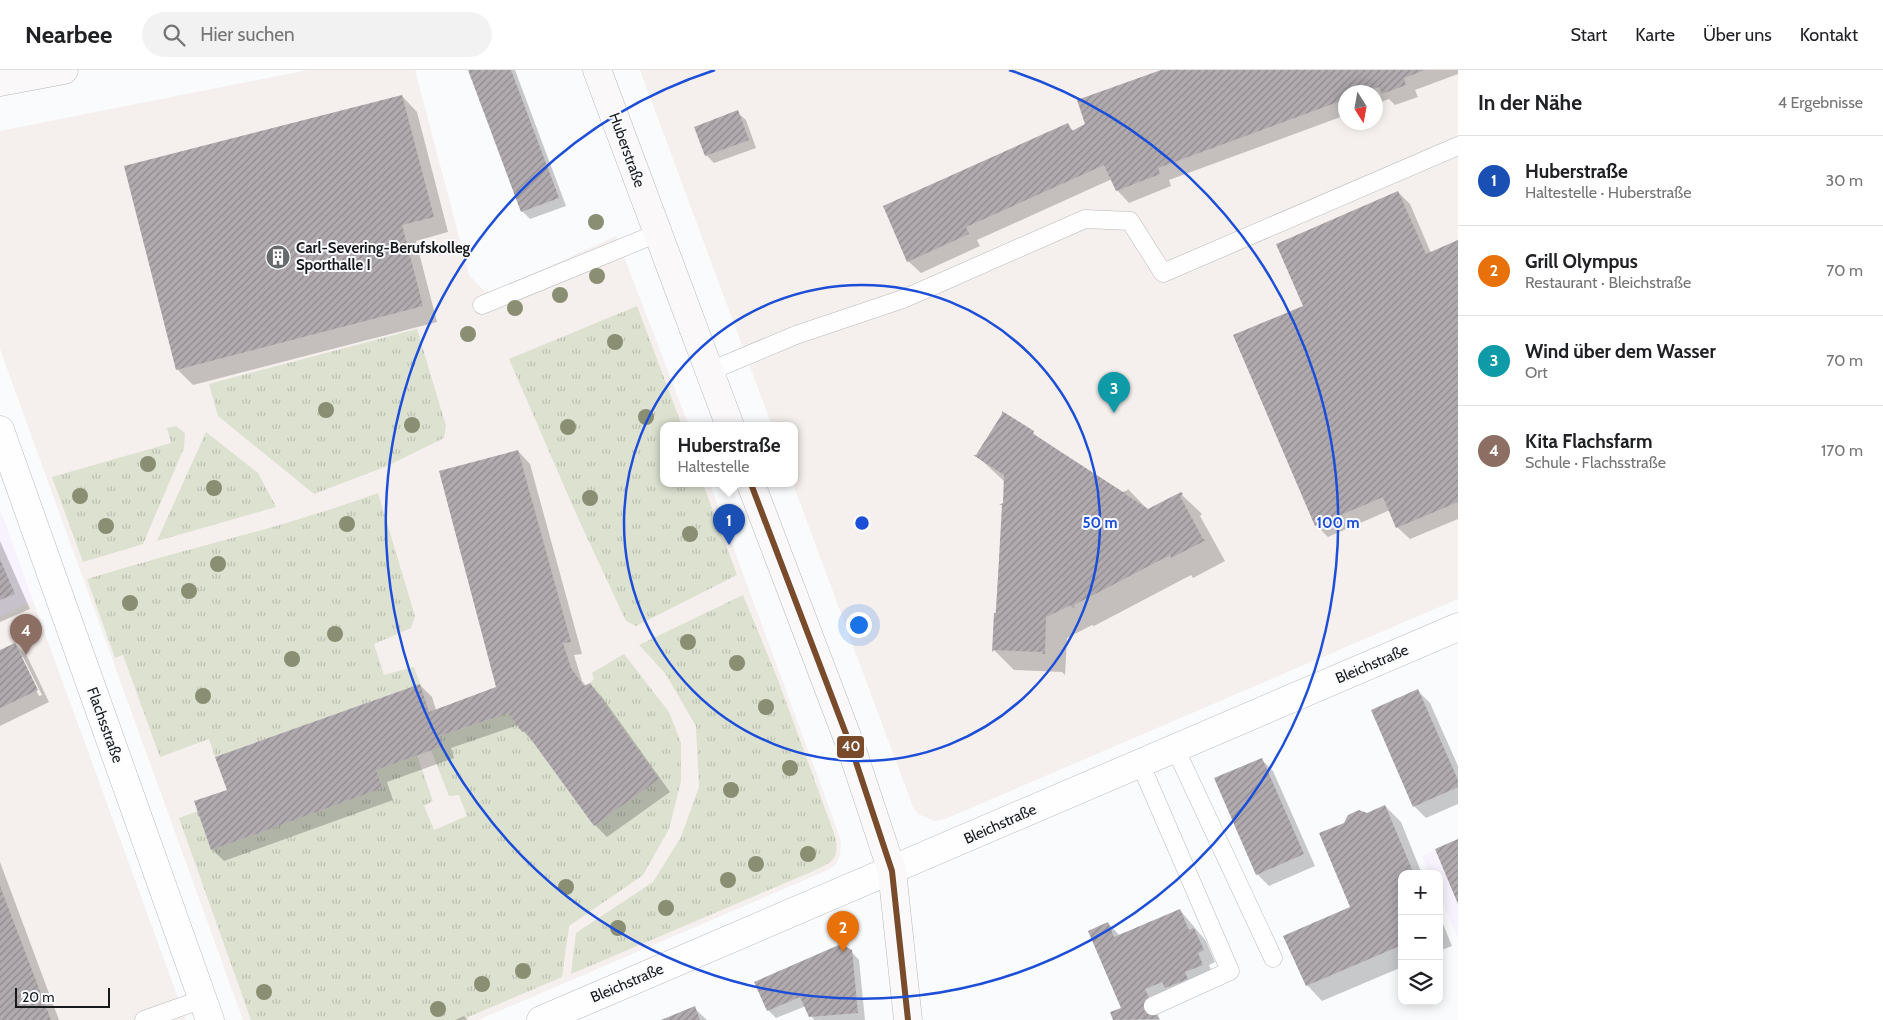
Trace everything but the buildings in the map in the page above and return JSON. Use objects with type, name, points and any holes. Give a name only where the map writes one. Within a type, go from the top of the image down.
[{"type":"main road","points":[[0,82],[64,70]]},
{"type":"main road","name":"Huberstraße","points":[[597,70],[729,422]]},
{"type":"main road","points":[[752,487],[851,747],[892,871],[908,1020]]},
{"type":"street","name":"Flachsstraße","points":[[0,430],[206,1010]]},
{"type":"street","name":"Bleichstraße","points":[[541,1020],[1458,627]]},
{"type":"lane","points":[[710,371],[796,335],[903,299],[1085,219],[1130,221],[1163,273],[1458,146]]},
{"type":"lane","points":[[482,305],[658,233]]},
{"type":"lane","points":[[1175,748],[1272,958]]},
{"type":"lane","points":[[1140,763],[1230,971],[1153,1006]]},
{"type":"lane","points":[[144,1020],[206,1010]]},
{"type":"shaded area","points":[[308,70],[415,70],[469,275],[485,292],[502,288],[616,236],[687,422],[660,422],[660,487],[711,487],[841,840],[840,856],[836,864],[828,870],[478,1020],[243,1020],[0,349],[0,131]]},
{"type":"shaded area","points":[[640,70],[1458,70],[1458,599],[945,819],[935,821],[918,814],[913,807],[794,487],[798,487],[798,422],[771,422]]},
{"type":"shaded area","points":[[0,509],[33,601],[0,617]]},
{"type":"shaded area","points":[[33,601],[186,1020],[0,1020],[0,617]]},
{"type":"shaded area","points":[[1458,839],[1458,938],[1443,905],[1443,870],[1428,870],[1422,856]]},
{"type":"green space","points":[[637,306],[680,422],[660,422],[660,487],[704,487],[737,575],[636,626],[626,621],[578,518],[509,359]]},
{"type":"green space","points":[[417,329],[446,426],[444,438],[387,466],[314,494],[218,416],[209,384]]},
{"type":"green space","points":[[176,426],[185,433],[184,448],[143,544],[83,562],[52,477],[171,443],[167,428]]},
{"type":"green space","points":[[206,432],[258,473],[276,507],[157,541]]},
{"type":"green space","points":[[378,493],[415,616],[411,628],[374,644],[384,675],[414,667],[420,684],[215,757],[209,739],[160,757],[123,655],[115,658],[87,579],[270,528]]},
{"type":"green space","points":[[743,595],[778,680],[835,836],[835,856],[829,863],[811,872],[571,974],[576,933],[653,882],[681,837],[699,787],[696,726],[665,673],[639,645]]},
{"type":"green space","points":[[624,654],[669,712],[681,743],[681,781],[669,829],[643,875],[569,926],[562,977],[461,1020],[251,1020],[179,818],[198,811],[211,850],[381,788],[376,770],[417,755],[433,801],[424,806],[434,830],[467,816],[459,795],[449,796],[431,750],[442,746],[439,736],[508,713],[522,732],[525,731],[594,826],[659,779],[590,683],[594,679],[592,673]]},
{"type":"transit line","name":"40","points":[[752,487],[851,747],[892,871],[908,1020]]},
{"type":"place","name":"Carl-Severing-Berufskolleg Sporthalle I","points":[[278,257]]},
{"type":"place","name":"Wind über dem Wasser","points":[[1114,413]]},
{"type":"place","name":"Huberstraße","points":[[729,545]]},
{"type":"place","name":"Kita Flachsfarm","points":[[26,655]]},
{"type":"place","name":"Grill Olympus","points":[[843,952]]}]
